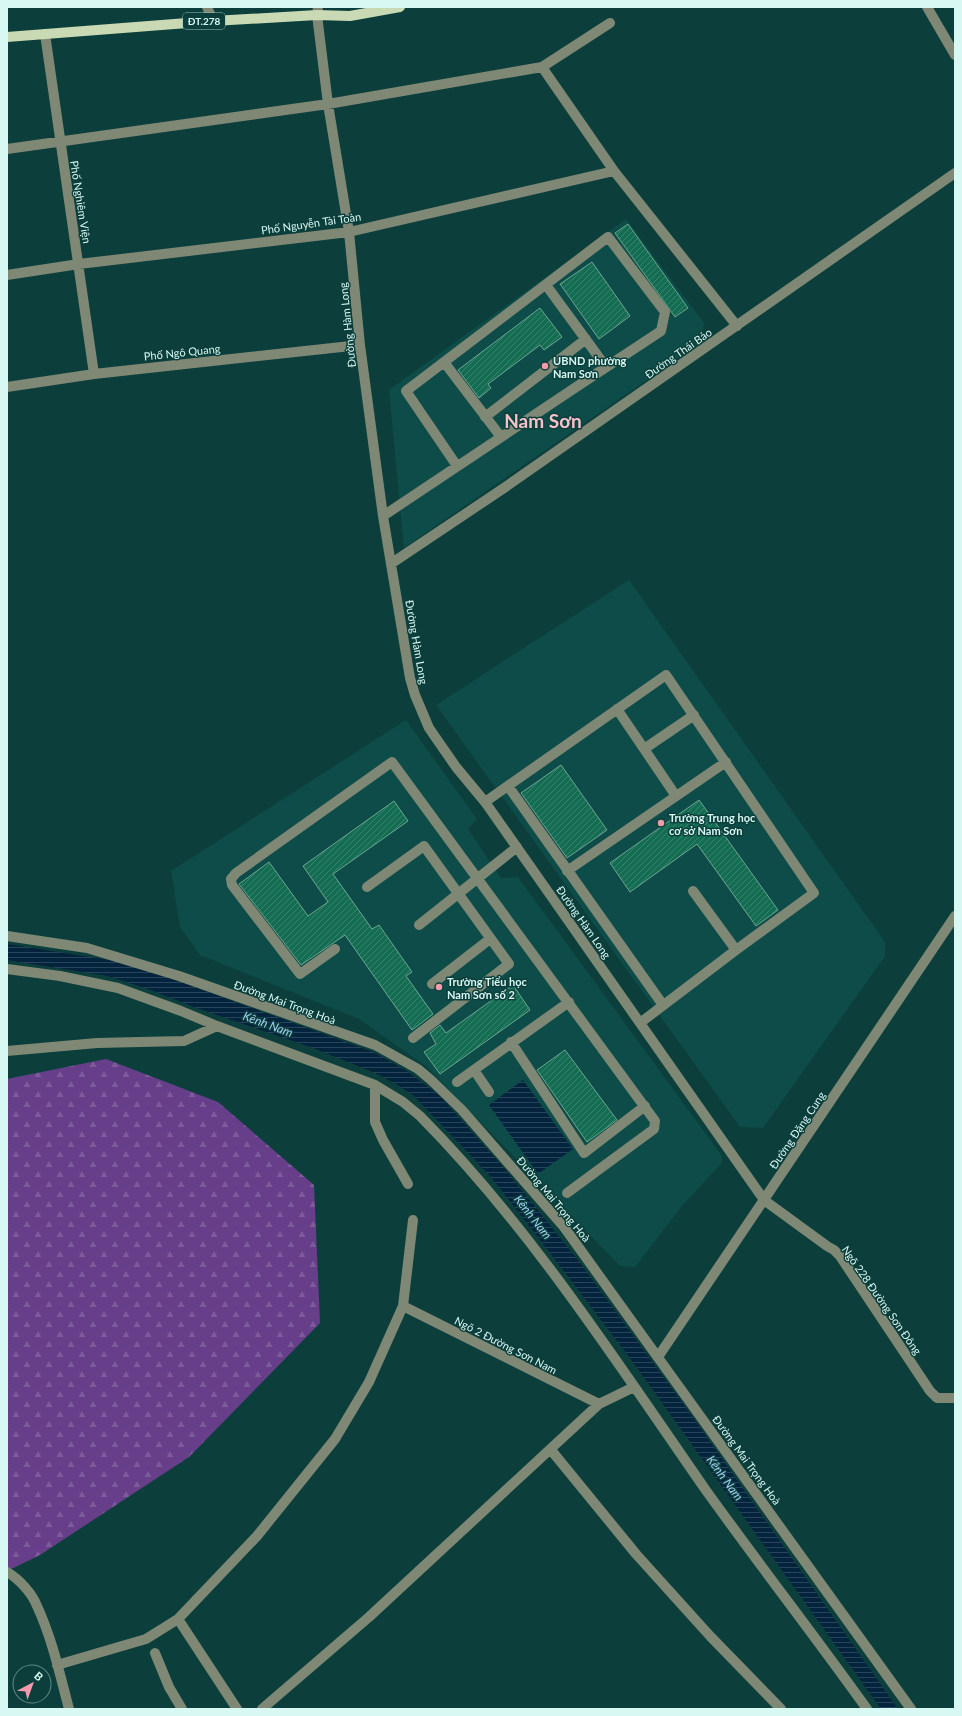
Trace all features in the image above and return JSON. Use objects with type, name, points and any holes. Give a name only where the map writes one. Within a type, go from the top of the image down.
[{"type":"main road","name":"ĐT.278","points":[[7,37],[317,11],[350,16],[396,8]]},
{"type":"street","points":[[207,7],[213,20]]},
{"type":"street","points":[[927,7],[955,55]]},
{"type":"street","name":"Đường Hàm Long","points":[[317,11],[328,104],[349,232],[360,345],[383,516],[410,678],[415,696],[429,728],[456,767],[485,802],[764,1200]]},
{"type":"street","points":[[7,149],[60,140],[328,104],[542,67],[610,23]]},
{"type":"street","name":"Phố Nghiêm Viện","points":[[45,34],[94,374]]},
{"type":"street","points":[[542,67],[614,171],[737,326]]},
{"type":"street","name":"Phố Nguyễn Tài Toàn","points":[[7,275],[79,264],[349,232],[614,171]]},
{"type":"street","name":"Đường Thái Bảo","points":[[392,563],[504,488],[955,173]]},
{"type":"street","points":[[383,516],[661,331],[665,312],[608,237],[406,392],[457,466]]},
{"type":"street","points":[[546,284],[606,367]]},
{"type":"street","points":[[485,417],[586,339]]},
{"type":"street","name":"Phố Ngô Quang","points":[[7,387],[94,374],[360,345]]},
{"type":"street","points":[[444,362],[501,437]]},
{"type":"street","points":[[485,802],[666,675],[814,893],[640,1023]]},
{"type":"street","points":[[617,709],[676,796]]},
{"type":"street","points":[[644,749],[694,715]]},
{"type":"street","points":[[335,949],[300,974],[232,885],[231,879],[236,873],[392,762],[655,1121],[654,1129],[567,1193]]},
{"type":"street","points":[[567,871],[726,762]]},
{"type":"street","points":[[508,786],[663,1005]]},
{"type":"street","points":[[367,887],[424,846],[509,964],[413,1038]]},
{"type":"street","points":[[419,925],[517,848]]},
{"type":"street","points":[[693,891],[736,950]]},
{"type":"street","name":"Đường Đặng Cung","points":[[658,1357],[955,916]]},
{"type":"street","name":"Đường Mai Trọng Hoà","points":[[7,936],[87,948],[179,976],[374,1046],[418,1069],[447,1094],[564,1227],[911,1709]]},
{"type":"street","points":[[432,984],[490,939]]},
{"type":"street","points":[[7,969],[60,976],[118,988],[375,1085],[403,1102],[420,1116],[508,1214],[569,1294],[715,1502],[867,1709]]},
{"type":"street","points":[[457,1082],[569,1002]]},
{"type":"street","points":[[7,1051],[97,1043],[184,1041],[217,1026]]},
{"type":"street","points":[[511,1042],[584,1152],[645,1106]]},
{"type":"street","points":[[474,1070],[489,1092]]},
{"type":"street","points":[[375,1085],[375,1122],[383,1140],[408,1184]]},
{"type":"street","name":"Ngõ 228 Đường Sơn Đông","points":[[764,1200],[837,1253],[930,1391],[938,1398],[955,1398]]},
{"type":"street","points":[[57,1666],[146,1639],[178,1619],[257,1536],[335,1439],[369,1382],[403,1306],[413,1220]]},
{"type":"street","name":"Ngõ 2 Đường Sơn Nam","points":[[403,1306],[599,1404]]},
{"type":"street","points":[[262,1709],[369,1616],[551,1450],[599,1404],[634,1387]]},
{"type":"street","points":[[551,1450],[636,1554],[710,1636],[781,1709]]},
{"type":"street","points":[[7,1572],[19,1581],[37,1604],[69,1709]]},
{"type":"street","points":[[178,1619],[238,1709]]},
{"type":"street","points":[[155,1653],[169,1687],[182,1709]]},
{"type":"shaded area","name":"UBND phường Nam Sơn","points":[[626,219],[704,323],[702,342],[404,548],[389,390]]},
{"type":"shaded area","name":"Trường Trung học cơ sở Nam Sơn","points":[[629,580],[885,942],[885,956],[763,1128],[740,1127],[436,705]]},
{"type":"shaded area","name":"Trường Tiểu học Nam Sơn số 2","points":[[406,720],[477,819],[468,829],[501,878],[518,877],[722,1156],[721,1164],[682,1206],[635,1267],[620,1266],[427,1067],[359,1019],[200,955],[180,927],[171,871]]},
{"type":"green space","points":[[106,1059],[218,1102],[314,1185],[320,1323],[189,1457],[40,1555],[7,1571],[7,1079]]},
{"type":"water","name":"Kênh Nam","points":[[7,944],[109,960],[164,976],[373,1052],[407,1071],[439,1095],[504,1168],[578,1260],[692,1416],[898,1709],[881,1709],[630,1358],[490,1176],[414,1096],[398,1085],[375,1073],[313,1048],[194,1007],[148,989],[108,976],[7,960]]},
{"type":"water","points":[[523,1080],[573,1149],[538,1174],[489,1105]]},
{"type":"building","points":[[628,224],[688,308],[675,317],[615,233]]},
{"type":"building","points":[[592,262],[630,316],[599,339],[560,284]]},
{"type":"building","points":[[540,308],[562,337],[544,350],[540,345],[488,384],[491,388],[479,398],[458,370]]},
{"type":"building","points":[[561,765],[607,830],[567,858],[521,793]]},
{"type":"building","points":[[699,800],[778,910],[756,926],[697,844],[630,892],[610,863]]},
{"type":"building","points":[[394,801],[408,821],[333,874],[372,929],[379,925],[412,972],[406,976],[433,1014],[412,1030],[345,935],[301,965],[239,884],[269,862],[308,916],[328,902],[303,866]]},
{"type":"building","points":[[513,985],[530,1010],[440,1074],[424,1052],[436,1044],[430,1033],[440,1025],[446,1033]]},
{"type":"building","points":[[565,1050],[617,1120],[587,1142],[537,1070]]},
{"type":"place","name":"UBND phường Nam Sơn","points":[[545,366]]},
{"type":"place","name":"Trường Trung học cơ sở Nam Sơn","points":[[661,823]]},
{"type":"place","name":"Trường Tiểu học Nam Sơn số 2","points":[[439,987]]},
{"type":"district","name":"Nam Sơn","points":[[543,420]]}]
